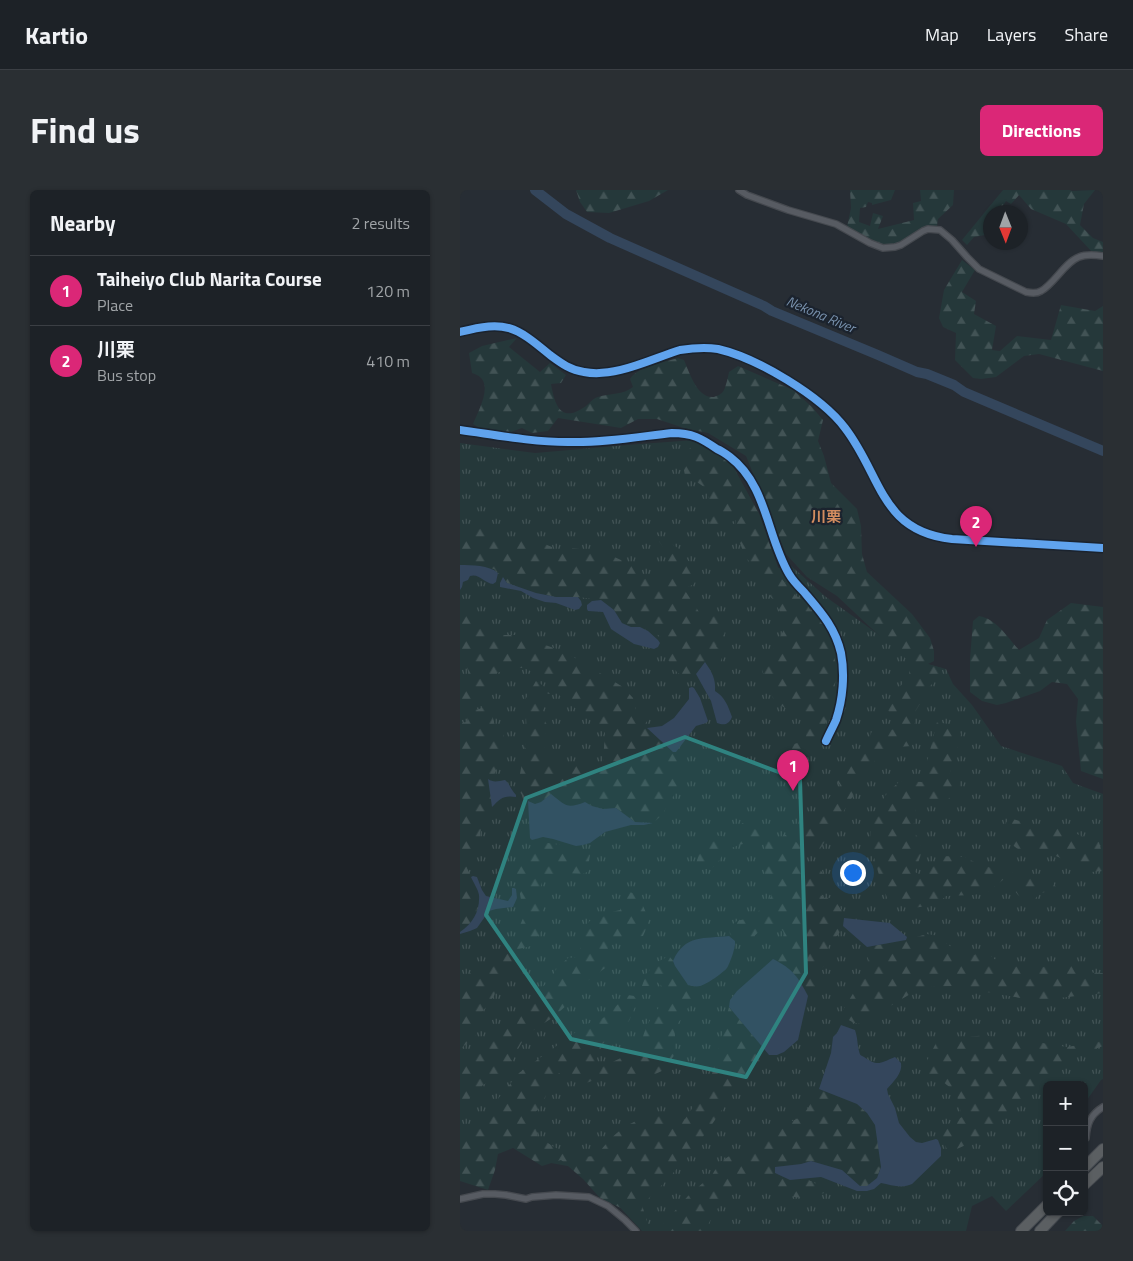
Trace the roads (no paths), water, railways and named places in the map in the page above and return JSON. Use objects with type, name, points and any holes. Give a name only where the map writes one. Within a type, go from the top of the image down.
[{"type":"highway","points":[[1088,1164],[1103,1149]]},
{"type":"highway","points":[[1088,1181],[1103,1167]]},
{"type":"highway","points":[[1022,1230],[1043,1209]]},
{"type":"highway","points":[[1040,1231],[1054,1216]]},
{"type":"street","points":[[739,190],[747,195],[788,210],[836,224],[883,248],[901,245],[928,229],[940,230],[979,269],[1026,292],[1034,293],[1043,290],[1079,257],[1103,256]]},
{"type":"street","points":[[460,332],[491,325],[506,327],[524,334],[567,367],[593,373],[618,371],[690,348],[717,349],[734,354],[793,383],[832,413],[854,441],[893,510],[905,522],[920,532],[952,539],[1103,548]]},
{"type":"street","points":[[460,430],[565,442],[586,442],[685,433],[696,436],[731,458],[744,470],[754,485],[772,535],[792,579],[828,622],[838,640],[843,672],[842,693],[835,722],[826,741]]},
{"type":"street","points":[[1088,1127],[1093,1115],[1103,1107]]},
{"type":"street","points":[[460,1199],[483,1194],[526,1199],[556,1195],[589,1197],[608,1206],[636,1231]]},
{"type":"water","points":[[460,565],[490,568],[498,573],[496,582],[493,584],[473,575],[463,582],[460,590]]},
{"type":"water","points":[[503,577],[507,583],[536,593],[556,597],[578,597],[582,605],[579,609],[575,610],[556,603],[533,598],[521,591],[500,587]]},
{"type":"water","points":[[601,600],[614,610],[622,623],[648,631],[660,643],[658,647],[654,649],[634,644],[611,629],[603,612],[588,611],[587,605],[592,601]]},
{"type":"water","points":[[705,662],[713,676],[715,691],[724,699],[732,717],[726,724],[717,723],[711,701],[696,674]]},
{"type":"water","points":[[692,687],[700,698],[708,721],[696,726],[676,752],[673,752],[647,728],[662,726],[674,718],[689,699],[689,688]]},
{"type":"water","points":[[488,779],[494,781],[505,780],[516,797],[502,798],[492,807]]},
{"type":"water","points":[[551,794],[570,806],[585,802],[603,809],[616,808],[635,822],[653,823],[631,825],[605,832],[590,843],[576,846],[543,837],[532,840],[530,838],[528,801],[535,804]]},
{"type":"water","points":[[471,877],[477,877],[486,896],[508,901],[512,895],[512,888],[514,888],[516,889],[517,898],[513,907],[489,911],[477,928],[460,934],[472,921],[477,911],[479,895]]},
{"type":"water","points":[[844,918],[890,923],[907,937],[906,940],[867,947],[843,926]]},
{"type":"water","points":[[729,936],[735,941],[735,944],[727,968],[703,985],[688,985],[673,961],[683,946],[703,938]]},
{"type":"water","points":[[773,959],[786,966],[794,974],[808,996],[798,1040],[784,1052],[777,1055],[769,1055],[729,1007],[730,1000],[737,991]]},
{"type":"water","points":[[841,1025],[855,1030],[860,1055],[876,1063],[895,1057],[901,1063],[899,1074],[887,1089],[899,1123],[916,1142],[922,1143],[938,1140],[941,1156],[912,1184],[893,1186],[881,1183],[874,1189],[857,1191],[821,1177],[790,1180],[775,1173],[775,1167],[811,1161],[842,1170],[860,1186],[867,1186],[877,1178],[881,1167],[875,1125],[867,1113],[857,1104],[819,1089],[831,1053],[833,1037]]},
{"type":"waterway","name":"Nekona River","points":[[535,190],[566,214],[610,238],[772,311],[917,372],[954,385],[964,392],[1103,451]]},
{"type":"place","name":"川栗","points":[[976,547]]},
{"type":"place","name":"Taiheiyo Club Narita Course","points":[[793,791]]},
{"type":"district","name":"川栗","points":[[826,516]]}]
